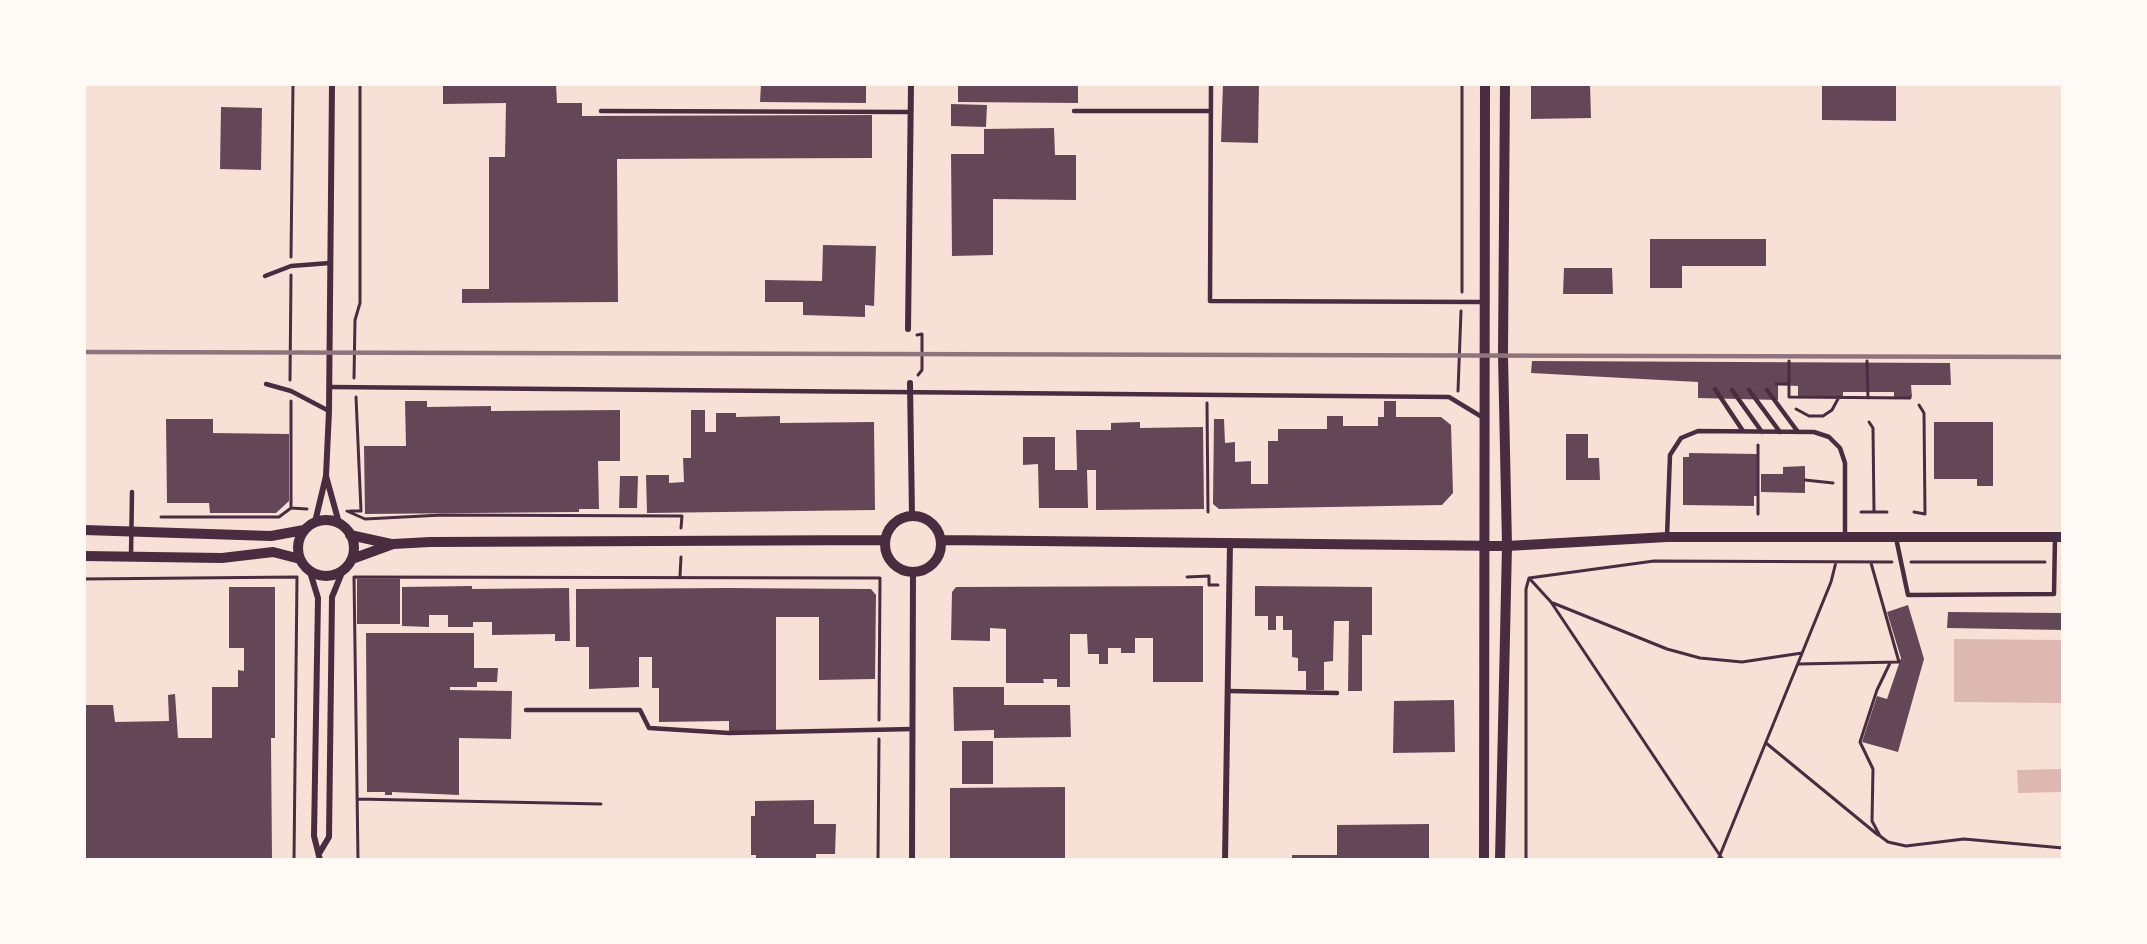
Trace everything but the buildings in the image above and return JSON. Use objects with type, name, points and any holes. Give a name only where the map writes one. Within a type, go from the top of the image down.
[{"type":"street","points":[[315,522],[326,476],[330,387],[332,84]]},
{"type":"street","points":[[908,329],[911,84]]},
{"type":"street","points":[[1484,860],[1485,84]]},
{"type":"street","points":[[1500,860],[1507,546],[1503,345],[1504,84]]},
{"type":"street","points":[[910,382],[912,516]]},
{"type":"street","points":[[326,476],[339,523],[353,542],[352,559]]},
{"type":"street","points":[[912,516],[931,523],[941,540],[941,549],[934,563],[921,572],[913,572],[895,566],[885,550],[885,540],[891,526],[904,517],[912,516]]},
{"type":"street","points":[[84,530],[271,536],[304,530],[322,520],[339,523]]},
{"type":"street","points":[[304,530],[298,544],[300,559],[310,572],[318,598],[314,836],[320,856]]},
{"type":"street","points":[[350,535],[393,544],[885,540]]},
{"type":"street","points":[[941,540],[1507,546],[1667,537],[2059,537]]},
{"type":"street","points":[[1225,860],[1230,543]]},
{"type":"street","points":[[320,856],[329,837],[332,597],[343,570],[352,559],[393,544]]},
{"type":"street","points":[[84,556],[222,558],[273,552],[300,559]]},
{"type":"street","points":[[310,572],[327,576],[343,570]]},
{"type":"street","points":[[912,860],[913,572]]},
{"type":"lane","points":[[1211,84],[1210,301],[1483,302]]},
{"type":"lane","points":[[601,111],[911,112]]},
{"type":"lane","points":[[1074,111],[1211,111]]},
{"type":"lane","points":[[265,276],[291,266],[330,263]]},
{"type":"lane","points":[[266,384],[291,391],[329,411]]},
{"type":"lane","points":[[330,387],[1449,396],[1484,418]]},
{"type":"lane","points":[[1715,389],[1743,431]]},
{"type":"lane","points":[[1732,390],[1762,432]]},
{"type":"lane","points":[[1749,390],[1780,432]]},
{"type":"lane","points":[[1767,390],[1798,432]]},
{"type":"lane","points":[[1667,537],[1669,461],[1674,447],[1691,432],[1743,431],[1814,432],[1829,437],[1842,454],[1845,537]]},
{"type":"lane","points":[[131,557],[132,492]]},
{"type":"lane","points":[[1896,536],[1908,595],[2055,594],[2054,562],[2059,537]]},
{"type":"lane","points":[[1228,691],[1337,693]]},
{"type":"lane","points":[[526,710],[640,710],[649,728],[729,733],[913,729]]},
{"type":"path","points":[[291,508],[293,84]]},
{"type":"path","points":[[335,510],[361,511],[355,387],[355,320],[360,303],[360,84]]},
{"type":"path","points":[[1458,402],[1462,84]]},
{"type":"path","points":[[908,329],[909,335],[922,334],[922,370],[910,382]]},
{"type":"path","points":[[1790,361],[1789,397],[1800,412],[1814,417],[1828,413],[1839,397]]},
{"type":"path","points":[[1868,361],[1868,398]]},
{"type":"path","points":[[1207,395],[1208,512]]},
{"type":"path","points":[[1789,397],[1910,398]]},
{"type":"path","points":[[1914,512],[1925,514],[1924,412],[1920,405]]},
{"type":"path","points":[[1869,422],[1873,428],[1874,512]]},
{"type":"path","points":[[1758,445],[1758,514]]},
{"type":"path","points":[[1805,480],[1833,483]]},
{"type":"path","points":[[132,517],[279,517],[291,508],[318,509]]},
{"type":"path","points":[[349,511],[365,519],[442,515],[682,516],[681,528]]},
{"type":"path","points":[[1861,512],[1887,512]]},
{"type":"path","points":[[681,556],[681,576]]},
{"type":"path","points":[[1529,578],[1654,561],[2054,562]]},
{"type":"path","points":[[1719,858],[1831,582],[1836,562]]},
{"type":"path","points":[[1797,664],[1899,663],[1870,563]]},
{"type":"path","points":[[1187,577],[1209,576],[1209,585],[1218,585]]},
{"type":"path","points":[[84,579],[297,577],[294,860]]},
{"type":"path","points":[[358,860],[354,577],[880,578],[880,596]]},
{"type":"path","points":[[1529,578],[1551,602],[1719,858],[1723,860]]},
{"type":"path","points":[[1526,860],[1526,589],[1529,578]]},
{"type":"path","points":[[1551,602],[1666,649],[1700,658],[1742,662],[1802,653]]},
{"type":"path","points":[[1880,836],[1872,821],[1873,769],[1860,742],[1877,690],[1890,663]]},
{"type":"path","points":[[1766,742],[1888,842],[1906,846],[1964,839],[2063,848]]},
{"type":"path","points":[[357,799],[601,804]]},
{"type":"shaded area","points":[[1954,639],[2063,640],[2063,703],[1954,702]]},
{"type":"shaded area","points":[[2061,769],[2061,792],[2018,793],[2017,770]]},
{"type":"railway","points":[[84,352],[2063,357]]}]
